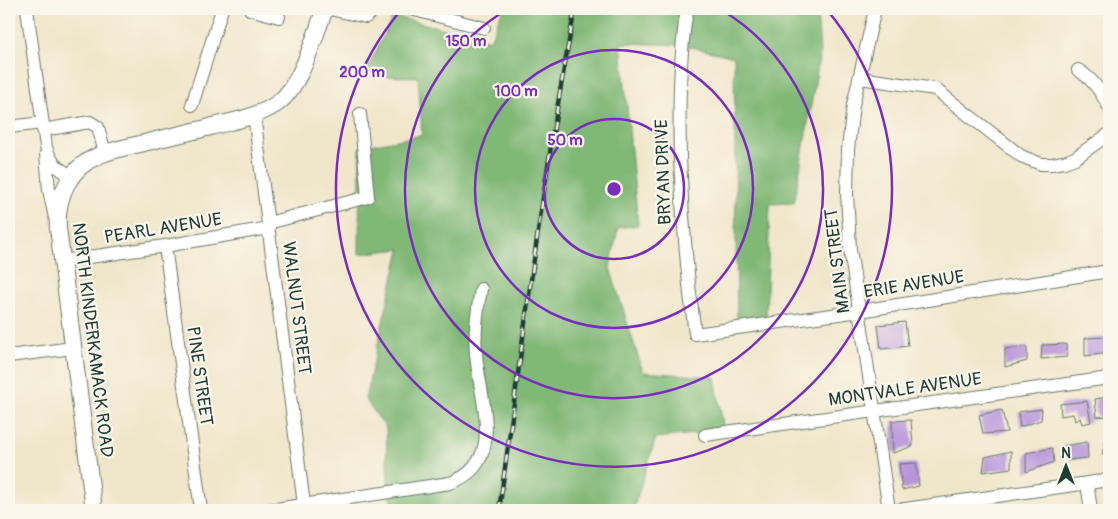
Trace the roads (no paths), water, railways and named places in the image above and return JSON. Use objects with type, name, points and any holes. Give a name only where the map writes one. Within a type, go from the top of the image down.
[{"type":"main road","name":"NORTH KINDERKAMACK ROAD","points":[[94,510],[58,228],[58,206],[65,185],[72,175],[88,160],[106,153],[254,115],[278,103],[293,86],[325,9]]},
{"type":"street","points":[[27,9],[46,147],[52,162],[58,168],[72,175]]},
{"type":"street","points":[[192,105],[222,9]]},
{"type":"street","points":[[250,9],[279,17]]},
{"type":"street","points":[[330,9],[366,17],[376,9]]},
{"type":"street","points":[[411,9],[484,28]]},
{"type":"street","name":"BRYAN DRIVE","points":[[687,9],[680,68],[679,105],[683,229],[687,280],[695,334]]},
{"type":"street","name":"MAIN STREET","points":[[875,9],[853,105],[848,149],[847,193],[850,249],[889,510]]},
{"type":"street","points":[[1078,70],[1099,89],[1109,107]]},
{"type":"street","points":[[860,78],[935,89],[1021,156],[1041,164],[1064,162],[1075,158],[1109,134]]},
{"type":"street","name":"PEARL AVENUE","points":[[62,261],[165,246],[269,225],[368,197],[360,114]]},
{"type":"street","name":"WALNUT STREET","points":[[254,115],[311,506]]},
{"type":"street","points":[[9,127],[43,129],[90,122],[98,127],[106,153]]},
{"type":"street","points":[[43,129],[49,190],[58,228]]},
{"type":"street","name":"PINE STREET","points":[[165,246],[201,510]]},
{"type":"street","name":"ERIE AVENUE","points":[[695,334],[860,311],[1109,271]]},
{"type":"street","points":[[269,510],[311,506],[450,483],[465,476],[483,453],[486,438],[476,354],[476,324],[481,289]]},
{"type":"street","points":[[9,356],[73,348]]},
{"type":"street","name":"MONTVALE AVENUE","points":[[705,435],[1109,378]]},
{"type":"street","points":[[898,510],[1109,480]]},
{"type":"street","points":[[1087,483],[1091,510]]},
{"type":"railway","points":[[499,510],[543,196],[575,9]]}]
